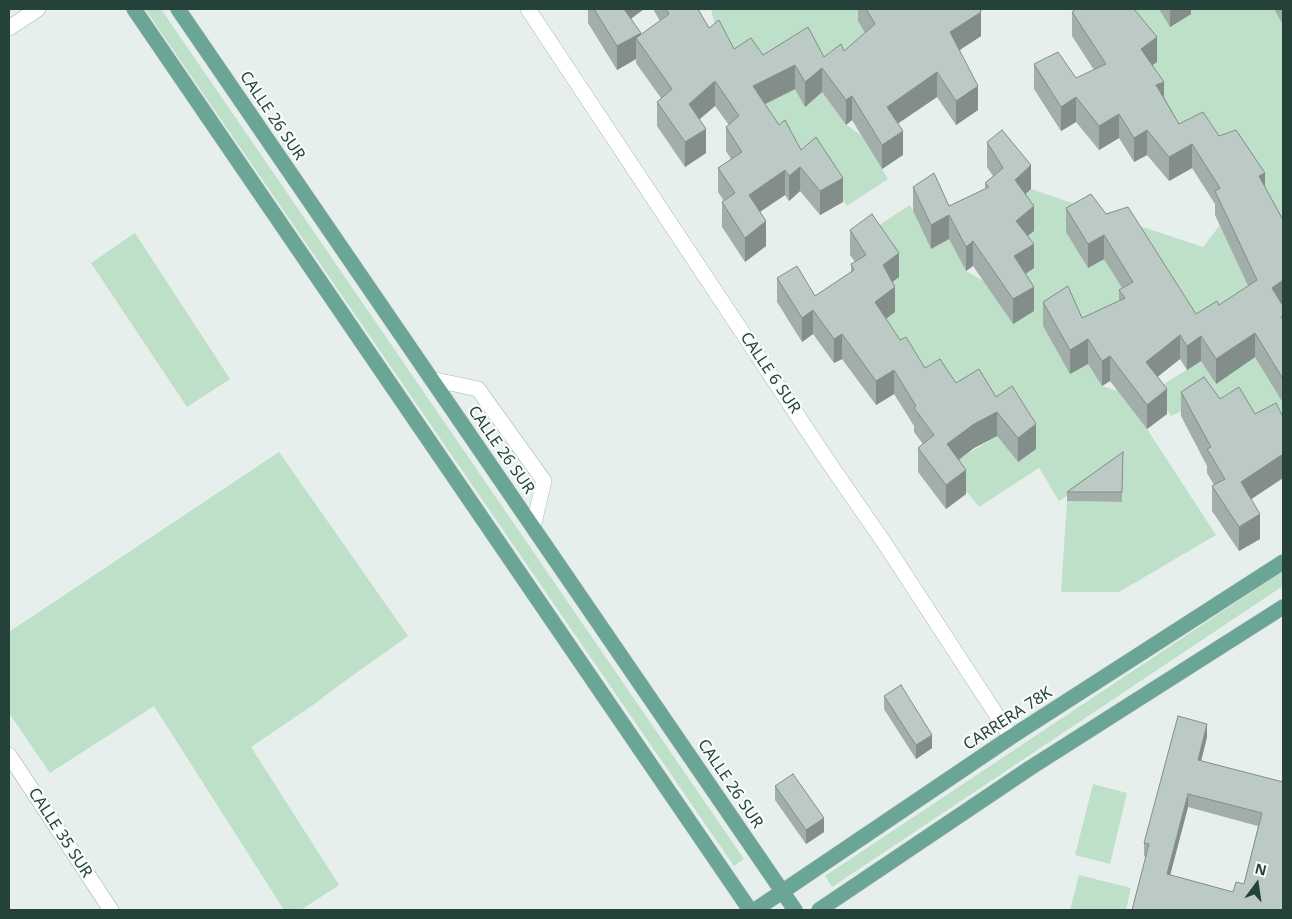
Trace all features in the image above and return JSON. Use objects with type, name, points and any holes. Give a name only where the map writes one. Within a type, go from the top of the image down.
[{"type":"main road","points":[[134,9],[750,910]]},
{"type":"main road","name":"CALLE 26 SUR","points":[[178,9],[795,910]]},
{"type":"main road","name":"CARRERA 78K","points":[[755,910],[1011,737],[1283,562]]},
{"type":"main road","points":[[819,910],[1030,768],[1283,607]]},
{"type":"street","points":[[9,28],[38,9]]},
{"type":"street","name":"CALLE 6 SUR","points":[[528,9],[827,460],[885,544],[1011,737]]},
{"type":"street","points":[[431,379],[478,388],[544,481],[533,527]]},
{"type":"street","name":"CALLE 35 SUR","points":[[9,755],[111,910]]},
{"type":"green space","points":[[145,9],[161,9],[744,859],[734,866]]},
{"type":"green space","points":[[711,9],[878,9],[875,48],[822,92],[846,125],[861,135],[888,179],[847,206],[816,162],[801,174],[719,44]]},
{"type":"green space","points":[[1118,9],[1274,9],[1283,25],[1283,244],[1179,148]]},
{"type":"green space","points":[[1031,189],[1099,212],[1105,259],[1133,306],[1069,374],[1088,364],[1102,386],[1118,391],[1147,429],[1216,535],[1119,592],[1061,592],[1067,501],[1122,502],[1123,461],[1059,501],[1039,468],[979,507],[947,468],[997,436],[1018,462],[1036,449],[956,407],[875,326],[883,289],[867,233],[910,205],[931,249],[949,239],[966,271],[985,282],[1013,324],[1015,204]]},
{"type":"green space","points":[[1128,222],[1203,247],[1220,225],[1257,305],[1283,403],[1283,441],[1204,401],[1171,416],[1154,390],[1201,361],[1196,339]]},
{"type":"green space","points":[[135,233],[230,379],[187,407],[91,263]]},
{"type":"green space","points":[[279,452],[408,636],[316,703],[251,747],[339,885],[301,910],[284,910],[154,706],[50,773],[9,713],[9,632]]},
{"type":"green space","points":[[1283,571],[1283,586],[832,887],[825,876]]},
{"type":"green space","points":[[1093,784],[1127,793],[1110,864],[1075,855]]},
{"type":"green space","points":[[1079,875],[1131,888],[1126,910],[1070,910]]},
{"type":"building","points":[[594,9],[624,9],[641,33],[617,46]]},
{"type":"building","points":[[666,9],[698,9],[709,28],[719,20],[734,49],[751,38],[763,55],[808,27],[824,57],[841,44],[844,51],[875,24],[866,9],[980,9],[981,12],[950,32],[978,86],[956,101],[937,72],[887,107],[903,131],[882,145],[852,96],[846,100],[822,68],[805,82],[795,65],[753,86],[779,125],[785,120],[801,150],[816,137],[843,178],[820,191],[800,167],[789,176],[785,170],[749,195],[766,221],[745,238],[722,202],[735,193],[718,168],[742,152],[726,127],[739,116],[715,81],[689,104],[706,129],[685,142],[657,102],[672,89],[636,38],[669,14]]},
{"type":"building","points":[[1076,9],[1134,9],[1157,37],[1141,49],[1164,82],[1156,85],[1179,124],[1203,112],[1219,136],[1236,130],[1265,173],[1259,176],[1283,220],[1283,280],[1272,288],[1283,306],[1283,315],[1281,317],[1283,320],[1283,379],[1255,333],[1216,359],[1201,336],[1187,346],[1180,335],[1146,362],[1167,389],[1147,405],[1110,356],[1102,361],[1088,339],[1070,350],[1043,302],[1068,286],[1082,318],[1125,298],[1119,290],[1133,282],[1104,235],[1088,244],[1066,208],[1091,194],[1106,214],[1128,207],[1196,314],[1217,301],[1219,305],[1257,280],[1215,191],[1220,188],[1192,144],[1169,157],[1147,130],[1134,138],[1119,114],[1099,126],[1076,97],[1061,107],[1034,64],[1058,52],[1076,78],[1106,64],[1072,12]]},
{"type":"building","points":[[1002,130],[1031,165],[1015,180],[1034,206],[1016,221],[1034,244],[1014,256],[1034,287],[1013,299],[973,241],[966,247],[949,215],[931,225],[913,187],[934,173],[949,206],[989,187],[985,183],[1003,168],[987,142]]},
{"type":"building","points":[[872,214],[899,253],[883,265],[895,287],[875,302],[900,340],[906,337],[925,368],[940,359],[956,383],[979,369],[996,397],[1012,386],[1036,424],[1018,438],[997,412],[974,424],[947,444],[966,470],[946,485],[918,448],[934,435],[914,408],[916,406],[894,370],[876,381],[842,334],[834,339],[813,310],[802,318],[777,278],[797,266],[815,296],[854,270],[851,264],[866,255],[850,230]]},
{"type":"building","points":[[1204,377],[1220,399],[1239,387],[1255,414],[1276,403],[1283,417],[1283,454],[1241,482],[1260,514],[1239,527],[1212,486],[1225,479],[1207,449],[1211,447],[1181,392]]},
{"type":"building","points":[[1123,452],[1122,492],[1067,492]]},
{"type":"building","points":[[901,685],[932,735],[916,745],[884,696]]},
{"type":"building","points":[[1178,716],[1207,724],[1198,760],[1283,782],[1283,910],[1132,910],[1149,844],[1144,843]],"holes":[[[1188,794],[1262,813],[1244,884],[1236,882],[1233,892],[1167,874]]]},
{"type":"building","points":[[793,774],[824,818],[806,830],[775,786]]}]
